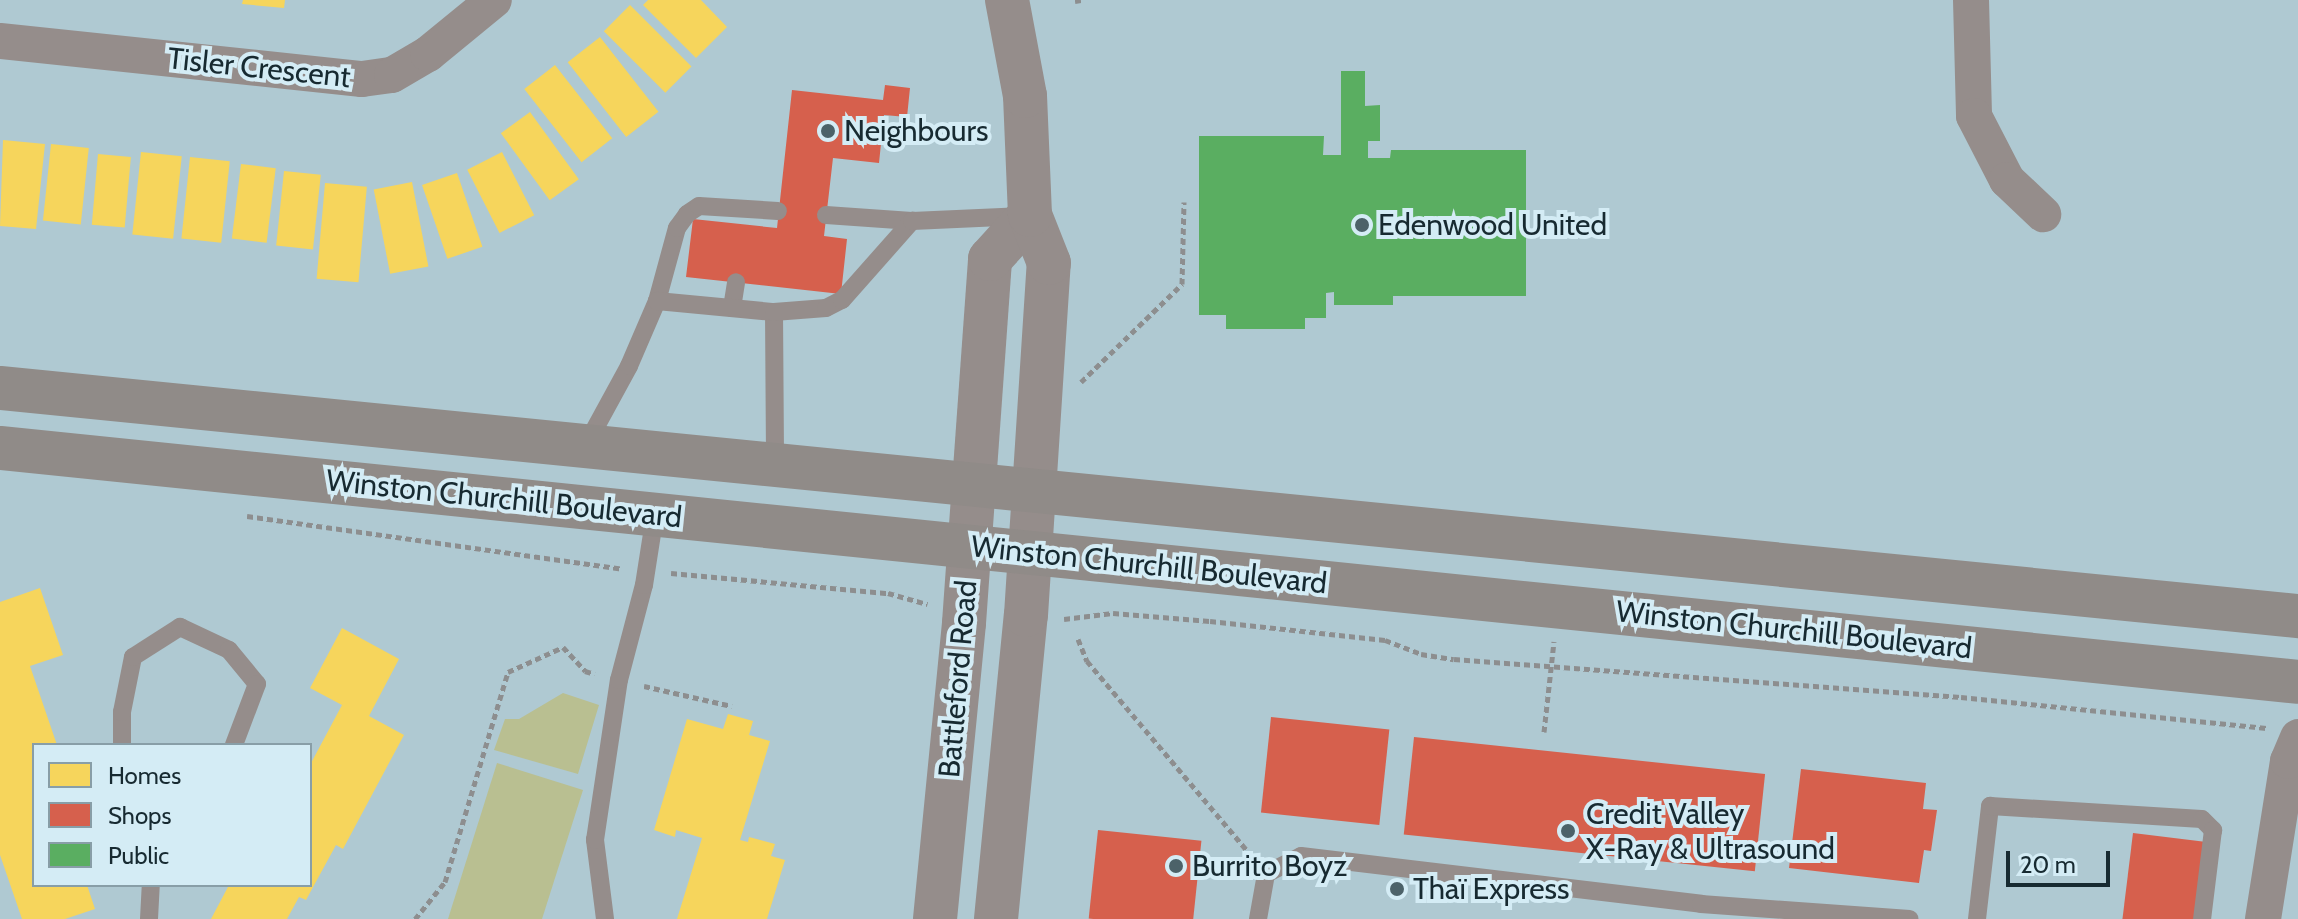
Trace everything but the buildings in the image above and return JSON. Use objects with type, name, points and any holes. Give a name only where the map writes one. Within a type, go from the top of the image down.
[{"type":"main road","name":"Winston Churchill Boulevard","points":[[0,388],[2298,616]]},
{"type":"main road","name":"Winston Churchill Boulevard","points":[[0,448],[2298,682]]},
{"type":"street","name":"Tisler Crescent","points":[[0,41],[362,79],[392,75],[428,54],[494,0]]},
{"type":"street","name":"Battleford Road","points":[[996,919],[1031,554],[1049,263],[1030,215],[1025,96],[1007,0]]},
{"type":"street","points":[[1971,0],[1974,116],[2007,180],[2043,214]]},
{"type":"street","name":"Battleford Road","points":[[935,919],[970,547],[990,259],[1030,215]]},
{"type":"street","points":[[2263,919],[2288,761],[2298,737]]},
{"type":"lane","points":[[586,445],[629,366],[657,301],[677,228],[687,214],[699,206],[743,217],[778,211]]},
{"type":"lane","points":[[826,215],[912,221],[1030,215]]},
{"type":"lane","points":[[657,301],[774,312],[826,308],[842,300],[912,221]]},
{"type":"lane","points":[[732,308],[736,282]]},
{"type":"lane","points":[[801,310],[802,289]]},
{"type":"lane","points":[[774,312],[775,464]]},
{"type":"lane","points":[[605,919],[595,840],[619,680],[644,585],[655,515]]},
{"type":"lane","points":[[122,743],[122,712],[133,657],[180,627],[229,650],[257,684],[235,743]]},
{"type":"lane","points":[[1977,919],[1990,806],[2202,819],[2213,830],[2202,919]]},
{"type":"lane","points":[[1258,919],[1266,874],[1301,856],[1723,913],[1909,919]]},
{"type":"lane","points":[[149,919],[151,887]]},
{"type":"path","points":[[1075,1],[1081,0]]},
{"type":"path","points":[[1080,383],[1182,284],[1184,202]]},
{"type":"path","points":[[240,515],[624,570]]},
{"type":"path","points":[[669,573],[888,593],[914,603]]},
{"type":"path","points":[[1544,732],[1559,606]]},
{"type":"path","points":[[1067,619],[1113,613],[1210,621],[1385,640],[1421,654],[1454,659],[1961,697],[2236,724]]},
{"type":"path","points":[[1078,639],[1087,661],[1266,874]]},
{"type":"path","points":[[415,919],[445,882],[508,672],[563,647],[585,671],[732,706]]},
{"type":"green space","points":[[563,693],[599,705],[578,774],[494,750],[505,719],[519,719]]},
{"type":"green space","points":[[497,763],[583,790],[542,919],[448,919]]},
{"type":"place","name":"Neighbours","points":[[828,131]]},
{"type":"place","name":"Edenwood United","points":[[1362,225]]},
{"type":"place","name":"Credit Valley X-Ray & Ultrasound","points":[[1568,831]]},
{"type":"place","name":"Burrito Boyz","points":[[1176,866]]},
{"type":"place","name":"Thaï Express","points":[[1397,889]]}]
